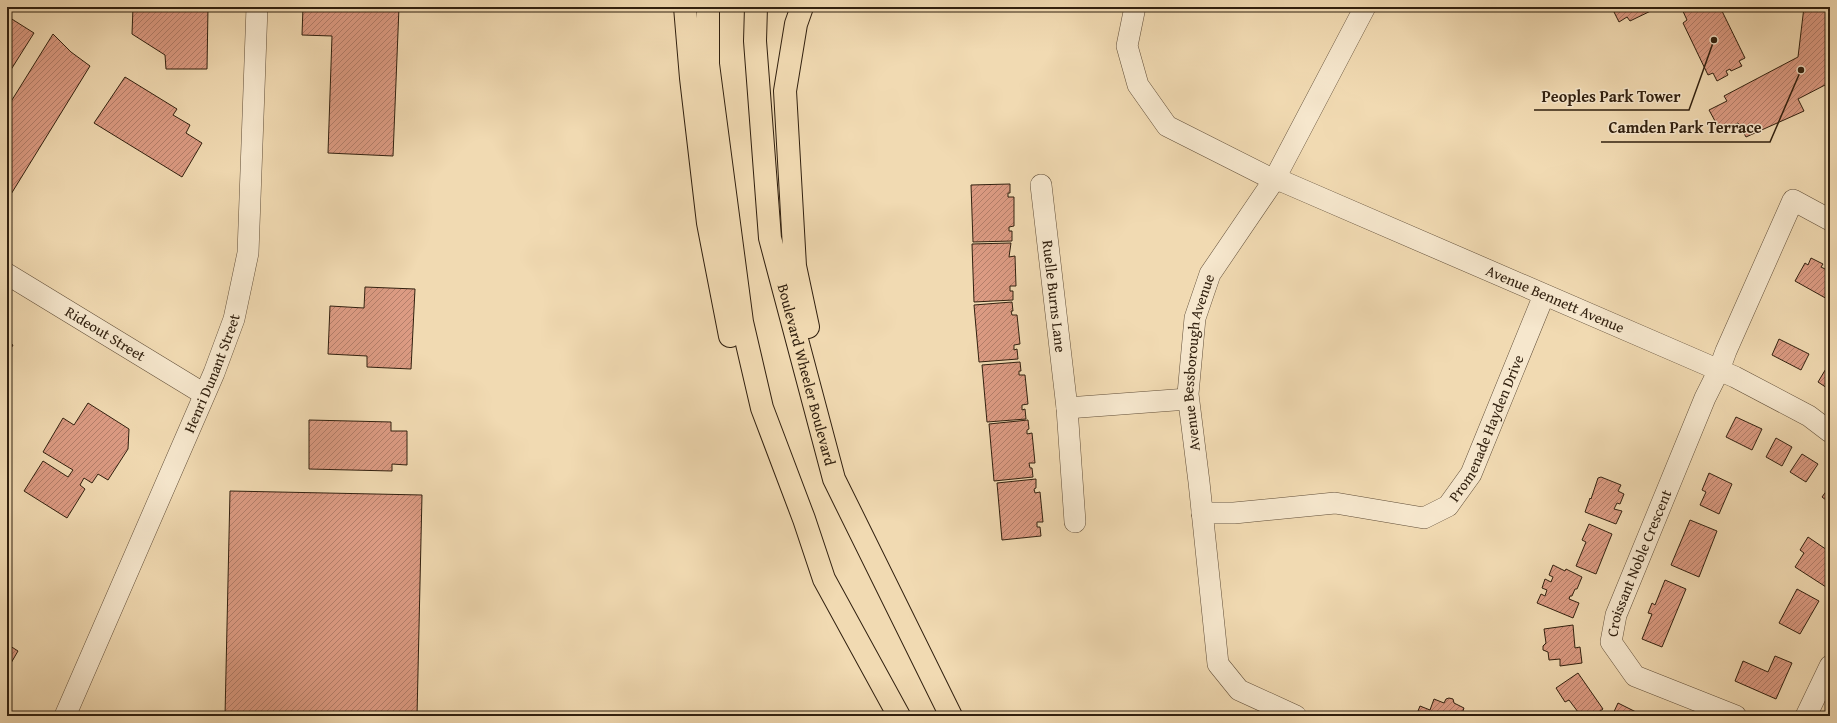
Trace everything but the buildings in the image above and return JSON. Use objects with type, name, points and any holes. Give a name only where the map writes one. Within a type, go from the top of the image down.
[{"type":"highway","points":[[685,7],[691,78],[708,223],[730,335],[744,396],[789,511],[824,579],[899,716]]},
{"type":"highway","points":[[708,7],[708,64],[742,322],[762,408],[804,520],[824,579]]},
{"type":"highway","name":"Boulevard Wheeler Boulevard","points":[[756,7],[755,41],[770,238],[834,479],[951,716]]},
{"type":"highway","points":[[802,7],[796,24],[785,91],[795,266],[831,433],[861,534]]},
{"type":"street","name":"Henri Dunant Street","points":[[65,716],[226,343],[234,319],[248,253],[257,7]]},
{"type":"street","name":"Avenue Bennett Avenue","points":[[1136,7],[1127,46],[1138,85],[1167,126],[1274,180],[1284,182],[1742,380],[1809,416],[1830,432]]},
{"type":"street","name":"Avenue Bessborough Avenue","points":[[1296,716],[1239,690],[1218,664],[1188,399],[1195,318],[1210,274],[1274,180],[1365,7]]},
{"type":"street","name":"Ruelle Burns Lane","points":[[1041,185],[1067,408],[1075,522]]},
{"type":"street","name":"Croissant Noble Crescent","points":[[1736,716],[1635,676],[1611,642],[1616,615],[1705,398],[1719,370],[1793,200],[1830,220]]},
{"type":"street","name":"Rideout Street","points":[[7,274],[204,394]]},
{"type":"street","name":"Promenade Hayden Drive","points":[[1202,513],[1234,513],[1335,503],[1424,518],[1448,506],[1471,474],[1544,295]]},
{"type":"street","points":[[1067,408],[1188,399]]},
{"type":"street","points":[[1806,716],[1830,666]]},
{"type":"place","name":"Peoples Park Tower","points":[[1714,40]]},
{"type":"place","name":"Camden Park Terrace","points":[[1801,70]]}]
